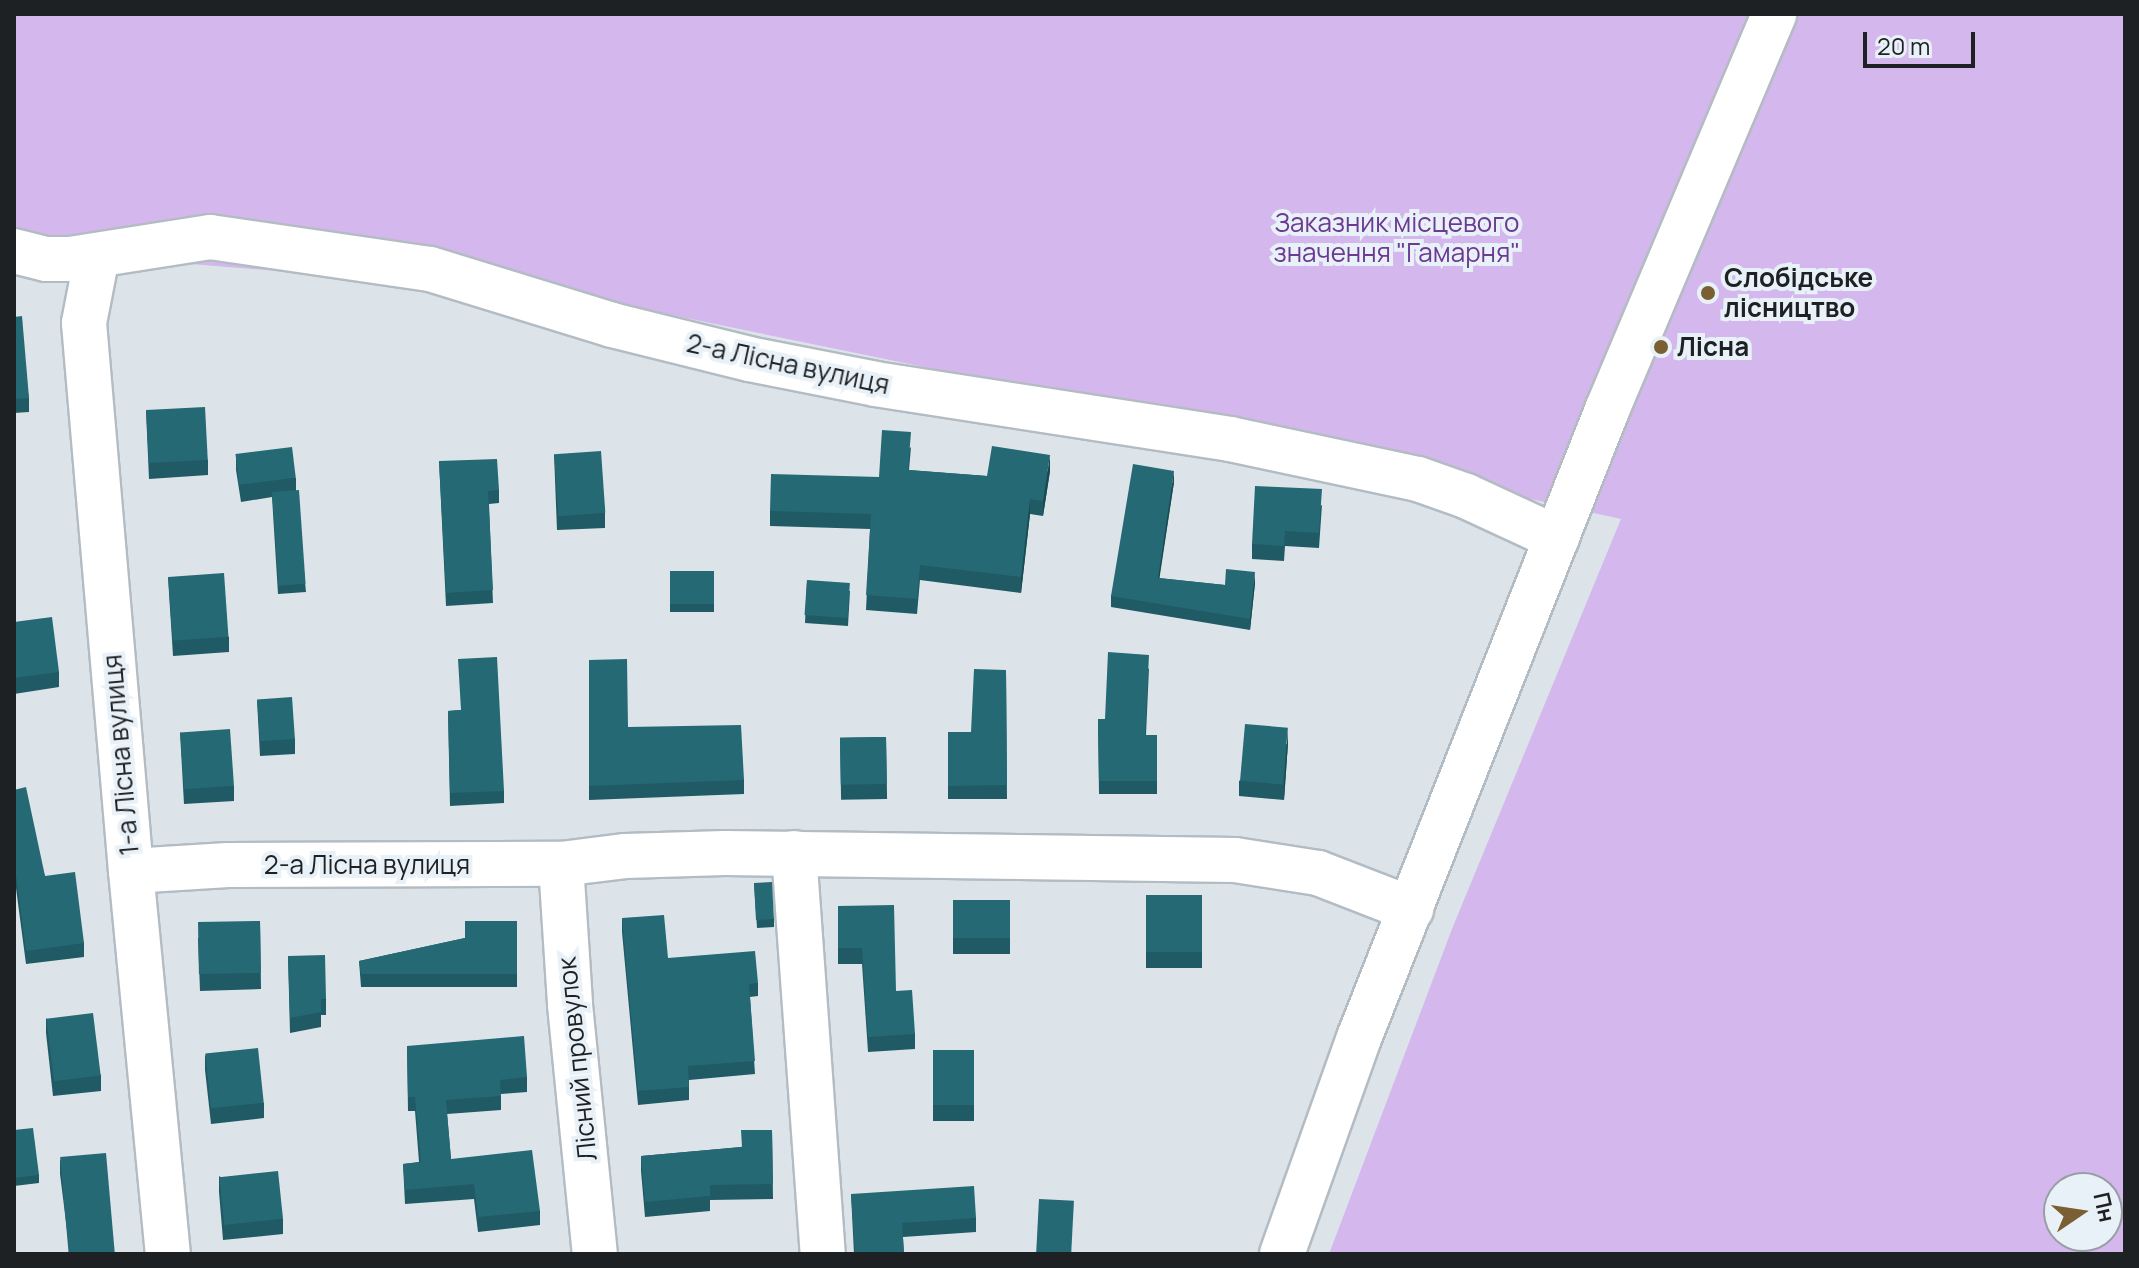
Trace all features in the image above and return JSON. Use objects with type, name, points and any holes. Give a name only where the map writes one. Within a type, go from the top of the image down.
[{"type":"street","points":[[1282,1254],[1316,1149],[1653,296],[1774,14]]},
{"type":"street","name":"2-а Лісна вулиця","points":[[14,251],[55,260],[210,237],[430,269],[612,325],[749,359],[876,384],[1230,439],[1418,479],[1466,496],[1557,538]]},
{"type":"street","name":"1-а Лісна вулиця","points":[[97,256],[84,323],[131,871],[168,1254]]},
{"type":"street","points":[[794,853],[823,1254]]},
{"type":"street","name":"2-а Лісна вулиця","points":[[131,871],[228,865],[561,864],[625,856],[794,853],[1264,863],[1318,873],[1411,909]]},
{"type":"street","name":"Лісний провулок","points":[[561,864],[570,1005],[595,1254]]},
{"type":"green space","name":"Заказник місцевого значення \"Гамарня\"","points":[[14,14],[2125,14],[2125,1254],[1329,1254],[1452,929],[1621,519],[1056,394],[569,294],[14,250]]},
{"type":"building","points":[[22,316],[29,398],[14,399],[14,317]]},
{"type":"building","points":[[205,407],[208,460],[149,463],[146,410]]},
{"type":"building","points":[[882,430],[911,432],[908,470],[987,476],[992,446],[1050,455],[1043,501],[1030,499],[1021,577],[920,565],[917,599],[866,595],[871,514],[770,511],[771,474],[879,477]]},
{"type":"building","points":[[292,447],[296,478],[239,485],[235,454]]},
{"type":"building","points":[[601,451],[605,513],[558,516],[554,454]]},
{"type":"building","points":[[497,459],[499,490],[488,491],[493,590],[446,593],[439,461]]},
{"type":"building","points":[[1133,464],[1174,471],[1158,578],[1225,585],[1226,569],[1255,572],[1250,619],[1111,596]]},
{"type":"building","points":[[1255,486],[1322,489],[1319,533],[1285,531],[1284,546],[1252,544]]},
{"type":"building","points":[[299,490],[306,584],[279,586],[272,492]]},
{"type":"building","points":[[670,571],[714,571],[714,604],[670,604]]},
{"type":"building","points":[[224,573],[228,637],[173,641],[168,577]]},
{"type":"building","points":[[807,580],[850,583],[847,618],[805,615]]},
{"type":"building","points":[[52,617],[59,672],[14,678],[14,622]]},
{"type":"building","points":[[1108,652],[1149,655],[1145,735],[1157,735],[1157,781],[1099,781],[1098,719],[1105,719]]},
{"type":"building","points":[[497,657],[504,791],[450,793],[448,711],[461,710],[458,659]]},
{"type":"building","points":[[627,659],[628,727],[741,725],[744,780],[589,786],[589,660]]},
{"type":"building","points":[[974,669],[1006,670],[1007,785],[948,786],[948,732],[971,732]]},
{"type":"building","points":[[292,697],[295,739],[260,741],[257,699]]},
{"type":"building","points":[[1245,724],[1288,728],[1283,785],[1240,781]]},
{"type":"building","points":[[230,729],[234,786],[184,789],[180,732]]},
{"type":"building","points":[[886,737],[887,784],[841,785],[840,738]]},
{"type":"building","points":[[26,787],[45,876],[75,872],[84,943],[26,951],[14,860],[14,790]]},
{"type":"building","points":[[772,882],[774,919],[756,920],[754,883]]},
{"type":"building","points":[[1146,895],[1202,895],[1202,952],[1146,952]]},
{"type":"building","points":[[953,900],[1010,900],[1010,938],[953,938]]},
{"type":"building","points":[[894,905],[896,991],[912,990],[915,1034],[868,1037],[862,948],[838,948],[838,906]]},
{"type":"building","points":[[664,915],[668,958],[755,951],[758,983],[749,984],[755,1061],[688,1066],[689,1087],[638,1091],[622,918]]},
{"type":"building","points":[[260,921],[261,973],[199,974],[198,922]]},
{"type":"building","points":[[465,921],[517,921],[517,974],[361,974],[359,961],[465,938]]},
{"type":"building","points":[[325,955],[326,999],[321,999],[321,1012],[290,1018],[288,956]]},
{"type":"building","points":[[93,1013],[101,1076],[54,1081],[46,1019]]},
{"type":"building","points":[[524,1036],[527,1077],[500,1080],[501,1096],[446,1100],[451,1159],[532,1150],[540,1211],[478,1217],[474,1184],[405,1190],[403,1164],[421,1162],[415,1097],[408,1097],[407,1046]]},
{"type":"building","points":[[258,1048],[264,1103],[211,1108],[205,1054]]},
{"type":"building","points":[[933,1050],[974,1050],[974,1105],[933,1105]]},
{"type":"building","points":[[33,1128],[39,1175],[14,1178],[14,1130]]},
{"type":"building","points":[[741,1130],[772,1130],[773,1184],[710,1185],[710,1196],[645,1202],[641,1156],[742,1147]]},
{"type":"building","points":[[106,1153],[115,1254],[69,1254],[60,1157]]},
{"type":"building","points":[[278,1171],[283,1219],[224,1225],[219,1177]]},
{"type":"building","points":[[974,1186],[976,1218],[902,1223],[904,1254],[855,1254],[851,1194]]},
{"type":"building","points":[[1039,1199],[1074,1201],[1071,1254],[1036,1254]]},
{"type":"place","name":"Слобідське лісництво","points":[[1708,293]]},
{"type":"place","name":"Лісна","points":[[1661,347]]}]
